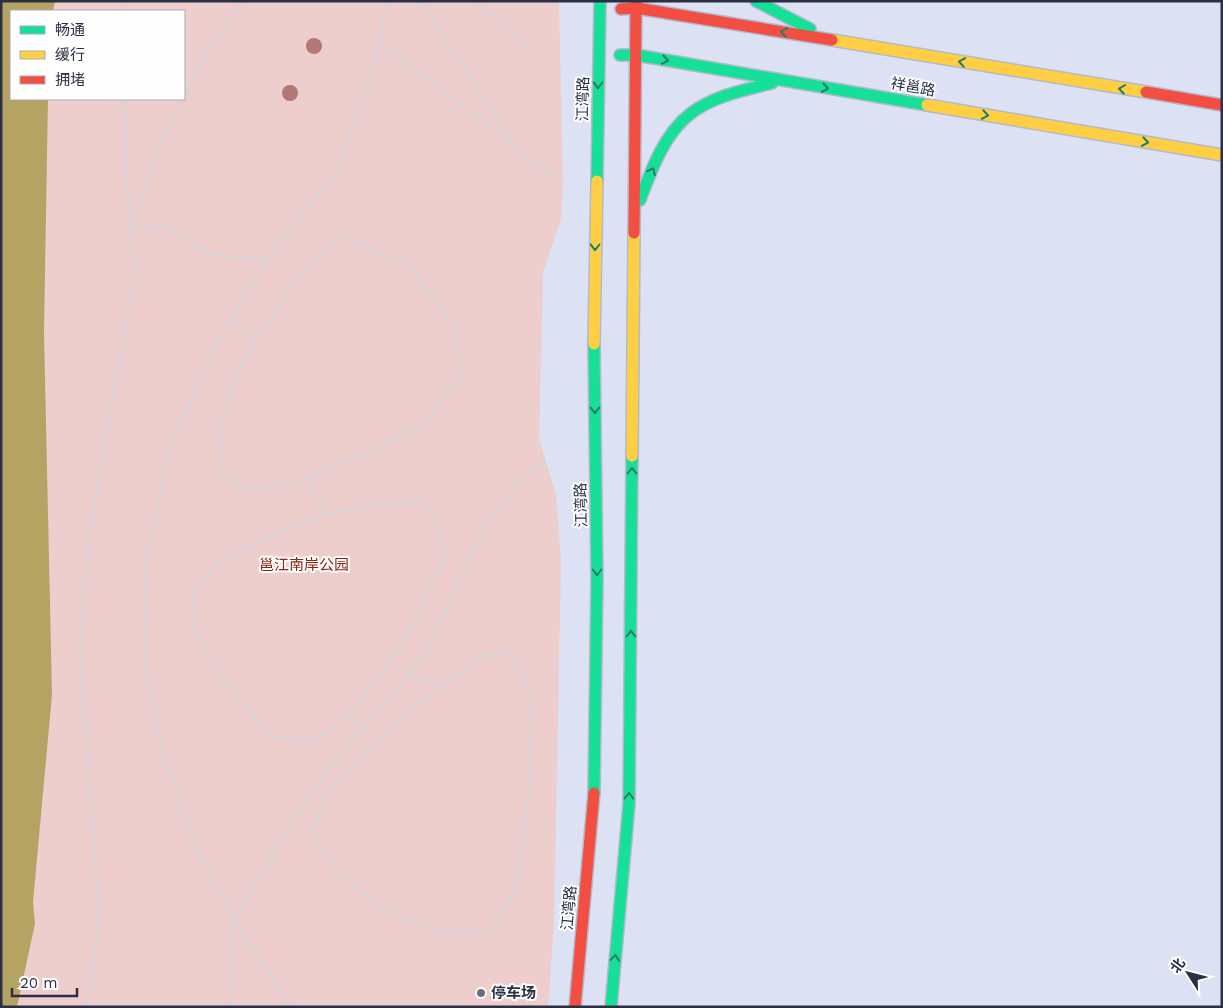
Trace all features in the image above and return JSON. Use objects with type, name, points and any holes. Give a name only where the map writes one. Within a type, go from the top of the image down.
[{"type":"main road","points":[[756,1],[831,40]]},
{"type":"main road","points":[[611,1007],[629,804],[636,5]]},
{"type":"main road","points":[[600,6],[636,5],[831,40],[1222,105]]},
{"type":"main road","name":"江湾路","points":[[575,1007],[594,797],[597,579],[594,316],[600,6]]},
{"type":"main road","name":"祥邕路","points":[[599,54],[636,55],[1222,155]]},
{"type":"main road","points":[[634,217],[650,172],[671,136],[690,115],[728,94],[782,80]]},
{"type":"path","points":[[185,97],[209,48],[244,1]]},
{"type":"path","points":[[292,1007],[234,919],[192,839],[161,746],[145,662],[146,562],[171,447],[217,342],[276,247],[313,202],[338,167],[370,83],[388,1]]},
{"type":"path","points":[[420,1],[517,148]]},
{"type":"path","points":[[475,1],[531,51]]},
{"type":"path","points":[[379,41],[555,178]]},
{"type":"path","points":[[86,1007],[91,985],[99,911],[80,650],[89,537],[135,272],[126,174],[126,100]]},
{"type":"path","points":[[131,228],[158,149],[183,100]]},
{"type":"path","points":[[131,228],[162,226],[213,255],[269,259]]},
{"type":"path","points":[[345,237],[410,265],[455,327],[461,375],[422,425],[377,448],[307,478],[248,491],[223,472],[219,426],[234,379],[258,339],[309,262],[345,237]]},
{"type":"path","points":[[230,322],[258,339]]},
{"type":"path","points":[[230,1007],[234,919],[290,826],[328,771],[422,658],[484,528],[519,481],[546,461]]},
{"type":"path","points":[[307,478],[326,514]]},
{"type":"path","points":[[423,501],[439,525],[445,558],[396,654],[348,715],[315,741],[270,736],[219,674],[194,627],[194,592],[217,562],[289,528],[326,514],[389,502],[423,501]]},
{"type":"path","points":[[506,652],[522,670],[532,710],[528,805],[515,892],[489,932],[436,932],[380,906],[335,871],[310,830],[330,790],[383,735],[439,687],[484,656],[506,652]]},
{"type":"path","points":[[409,674],[439,687]]},
{"type":"path","points":[[348,715],[363,729]]},
{"type":"green space","name":"邕江南岸公园","points":[[55,1],[559,1],[563,186],[561,219],[543,272],[539,439],[556,495],[561,560],[554,924],[548,1007],[17,1007],[35,924],[33,902],[48,100],[185,100],[185,10],[53,10]]},
{"type":"shaded area","points":[[1,1],[55,1],[53,10],[10,10],[10,100],[48,100],[44,332],[52,695],[33,902],[35,924],[17,1007],[1,1007]]},
{"type":"traffic: fast","points":[[597,181],[600,1]]},
{"type":"traffic: fast","points":[[756,1],[810,29]]},
{"type":"traffic: fast","points":[[620,55],[636,55],[927,105]]},
{"type":"traffic: fast","points":[[640,200],[659,154],[673,132],[690,114],[719,98],[772,83]]},
{"type":"traffic: fast","points":[[594,344],[597,579],[594,793]]},
{"type":"traffic: fast","points":[[611,1007],[629,804],[632,456]]},
{"type":"traffic: slow","points":[[832,40],[1146,92]]},
{"type":"traffic: slow","points":[[927,105],[1222,155]]},
{"type":"traffic: slow","points":[[594,344],[597,181]]},
{"type":"traffic: slow","points":[[632,456],[634,233]]},
{"type":"traffic: jam","points":[[634,233],[636,1]]},
{"type":"traffic: jam","points":[[621,9],[636,8],[832,40]]},
{"type":"traffic: jam","points":[[1146,92],[1222,105]]},
{"type":"traffic: jam","points":[[575,1007],[594,793]]},
{"type":"place","name":"停车场","points":[[481,993]]}]
